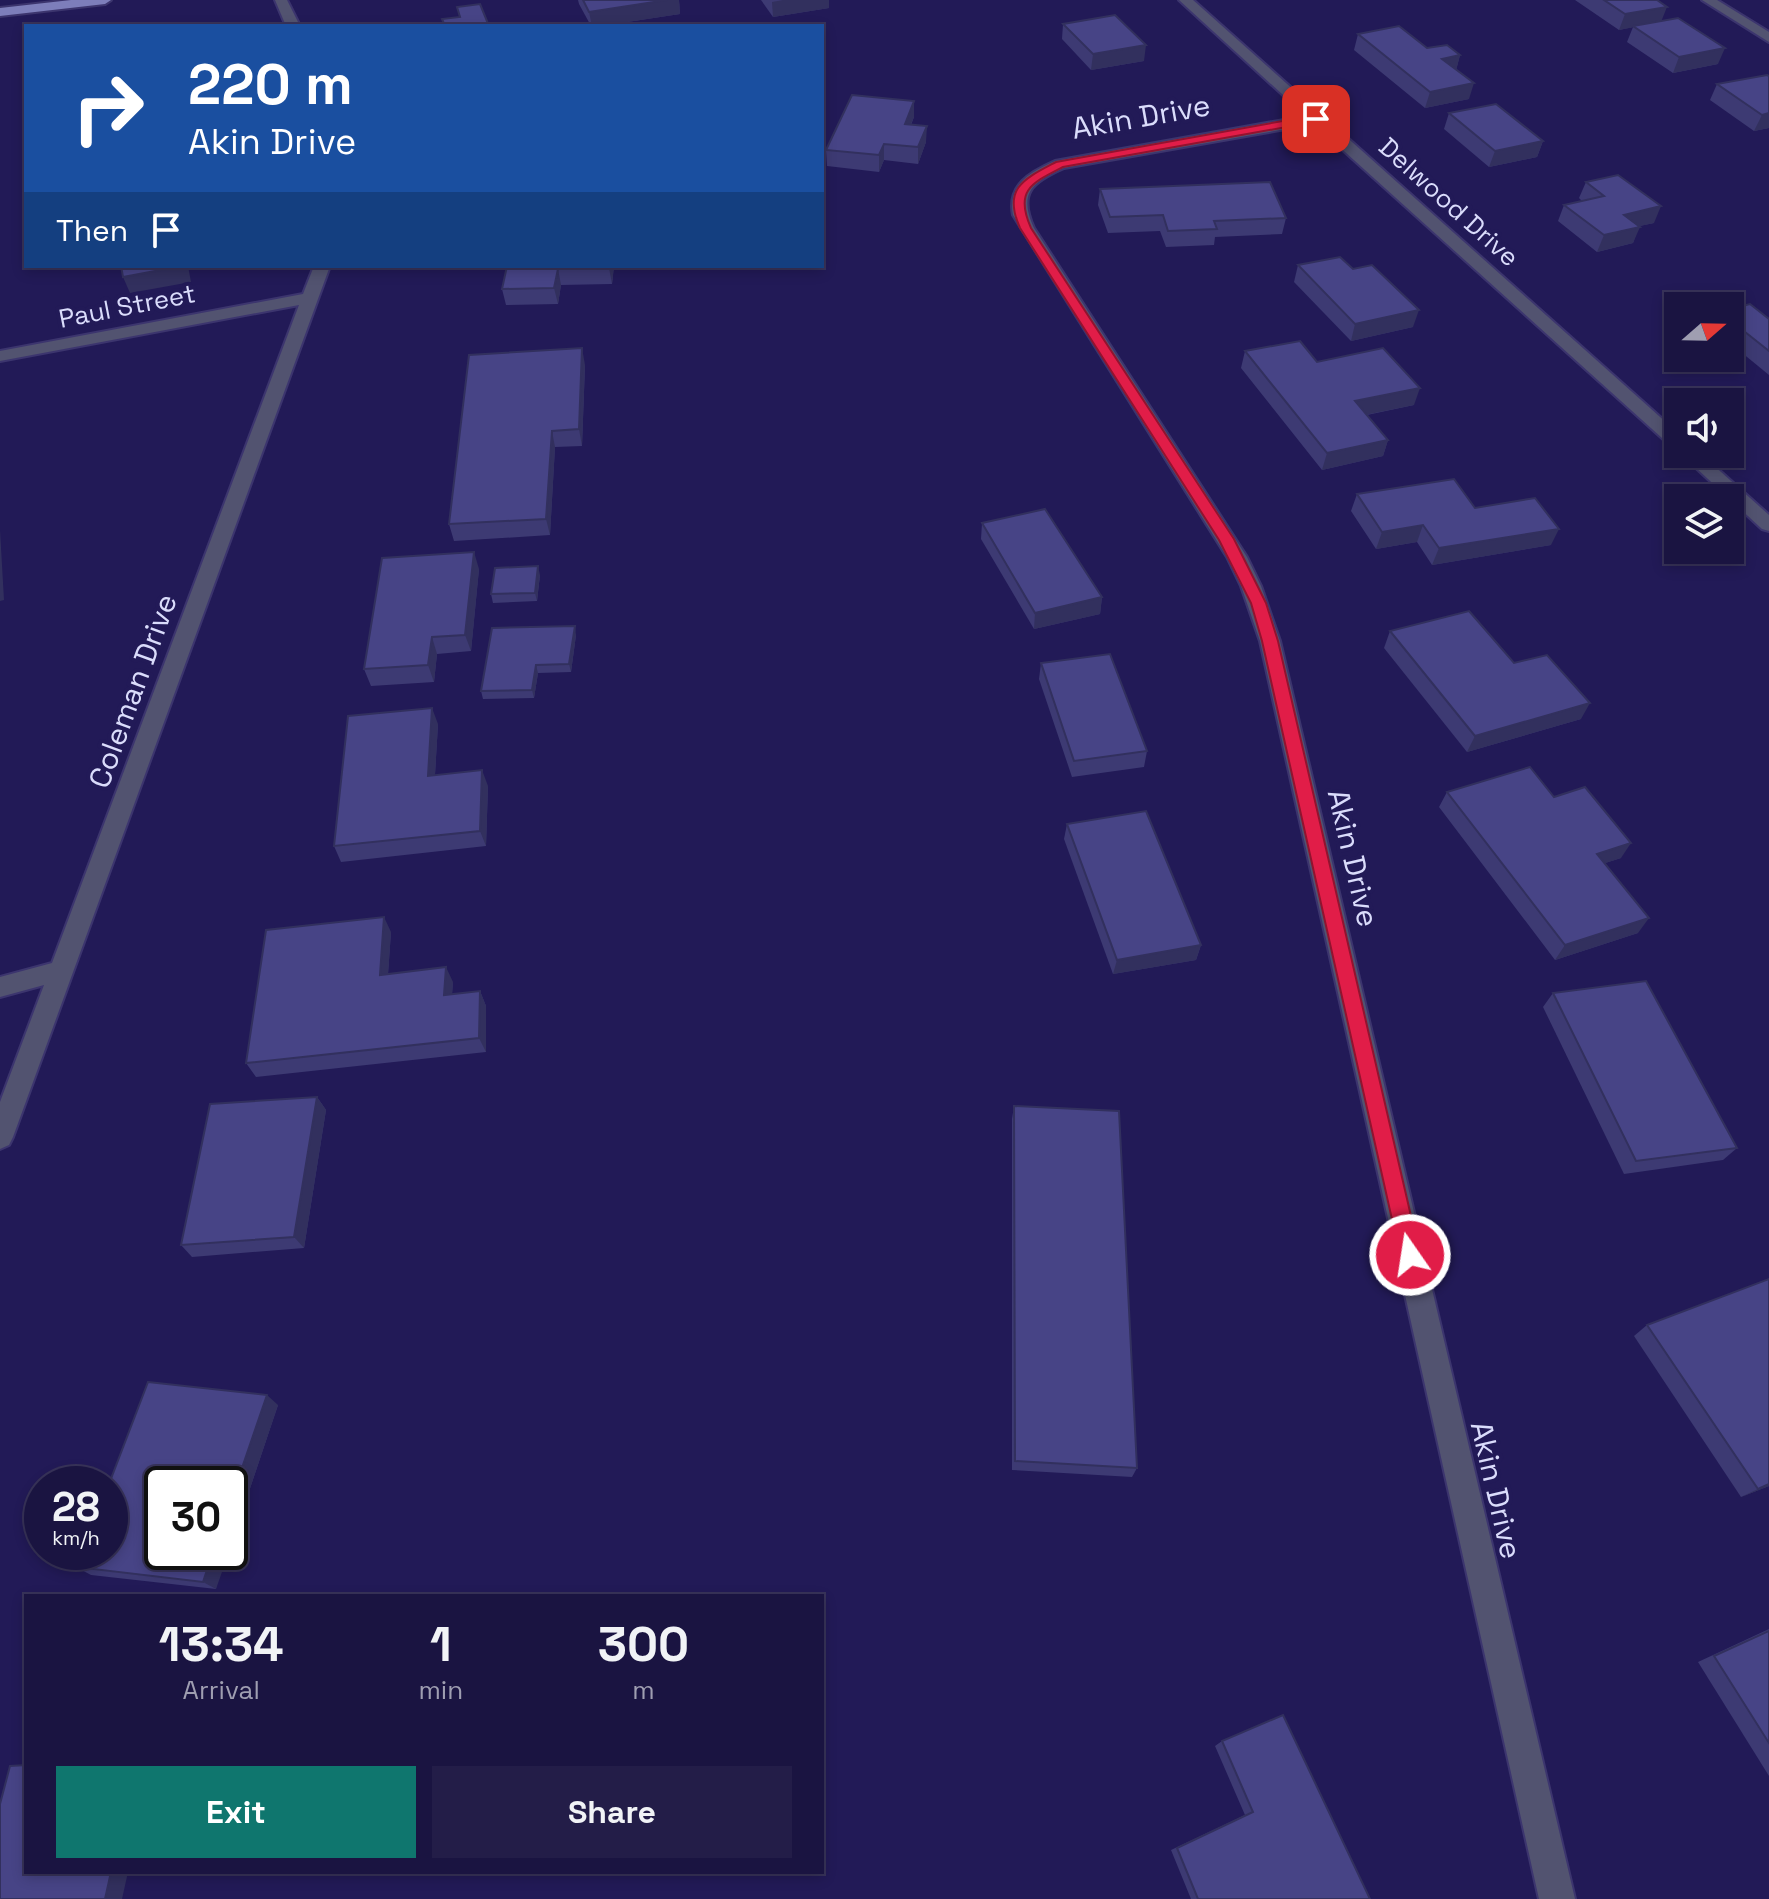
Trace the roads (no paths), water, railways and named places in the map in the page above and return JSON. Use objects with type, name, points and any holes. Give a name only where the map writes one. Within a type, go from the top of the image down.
[{"type":"main road","points":[[0,12],[105,0]]},
{"type":"street","points":[[281,0],[292,24]]},
{"type":"street","name":"Delwood Drive","points":[[1185,0],[1664,430]]},
{"type":"street","points":[[1708,0],[1769,38]]},
{"type":"street","name":"Akin Drive","points":[[1316,119],[1060,164],[1029,180],[1019,195],[1018,210],[1026,228],[1227,539],[1251,586],[1267,629],[1557,1899]]},
{"type":"street","name":"Coleman Drive","points":[[0,1137],[321,268]]},
{"type":"street","name":"Paul Street","points":[[0,356],[310,298]]},
{"type":"street","points":[[1706,468],[1769,525]]},
{"type":"street","points":[[0,987],[63,970]]}]
